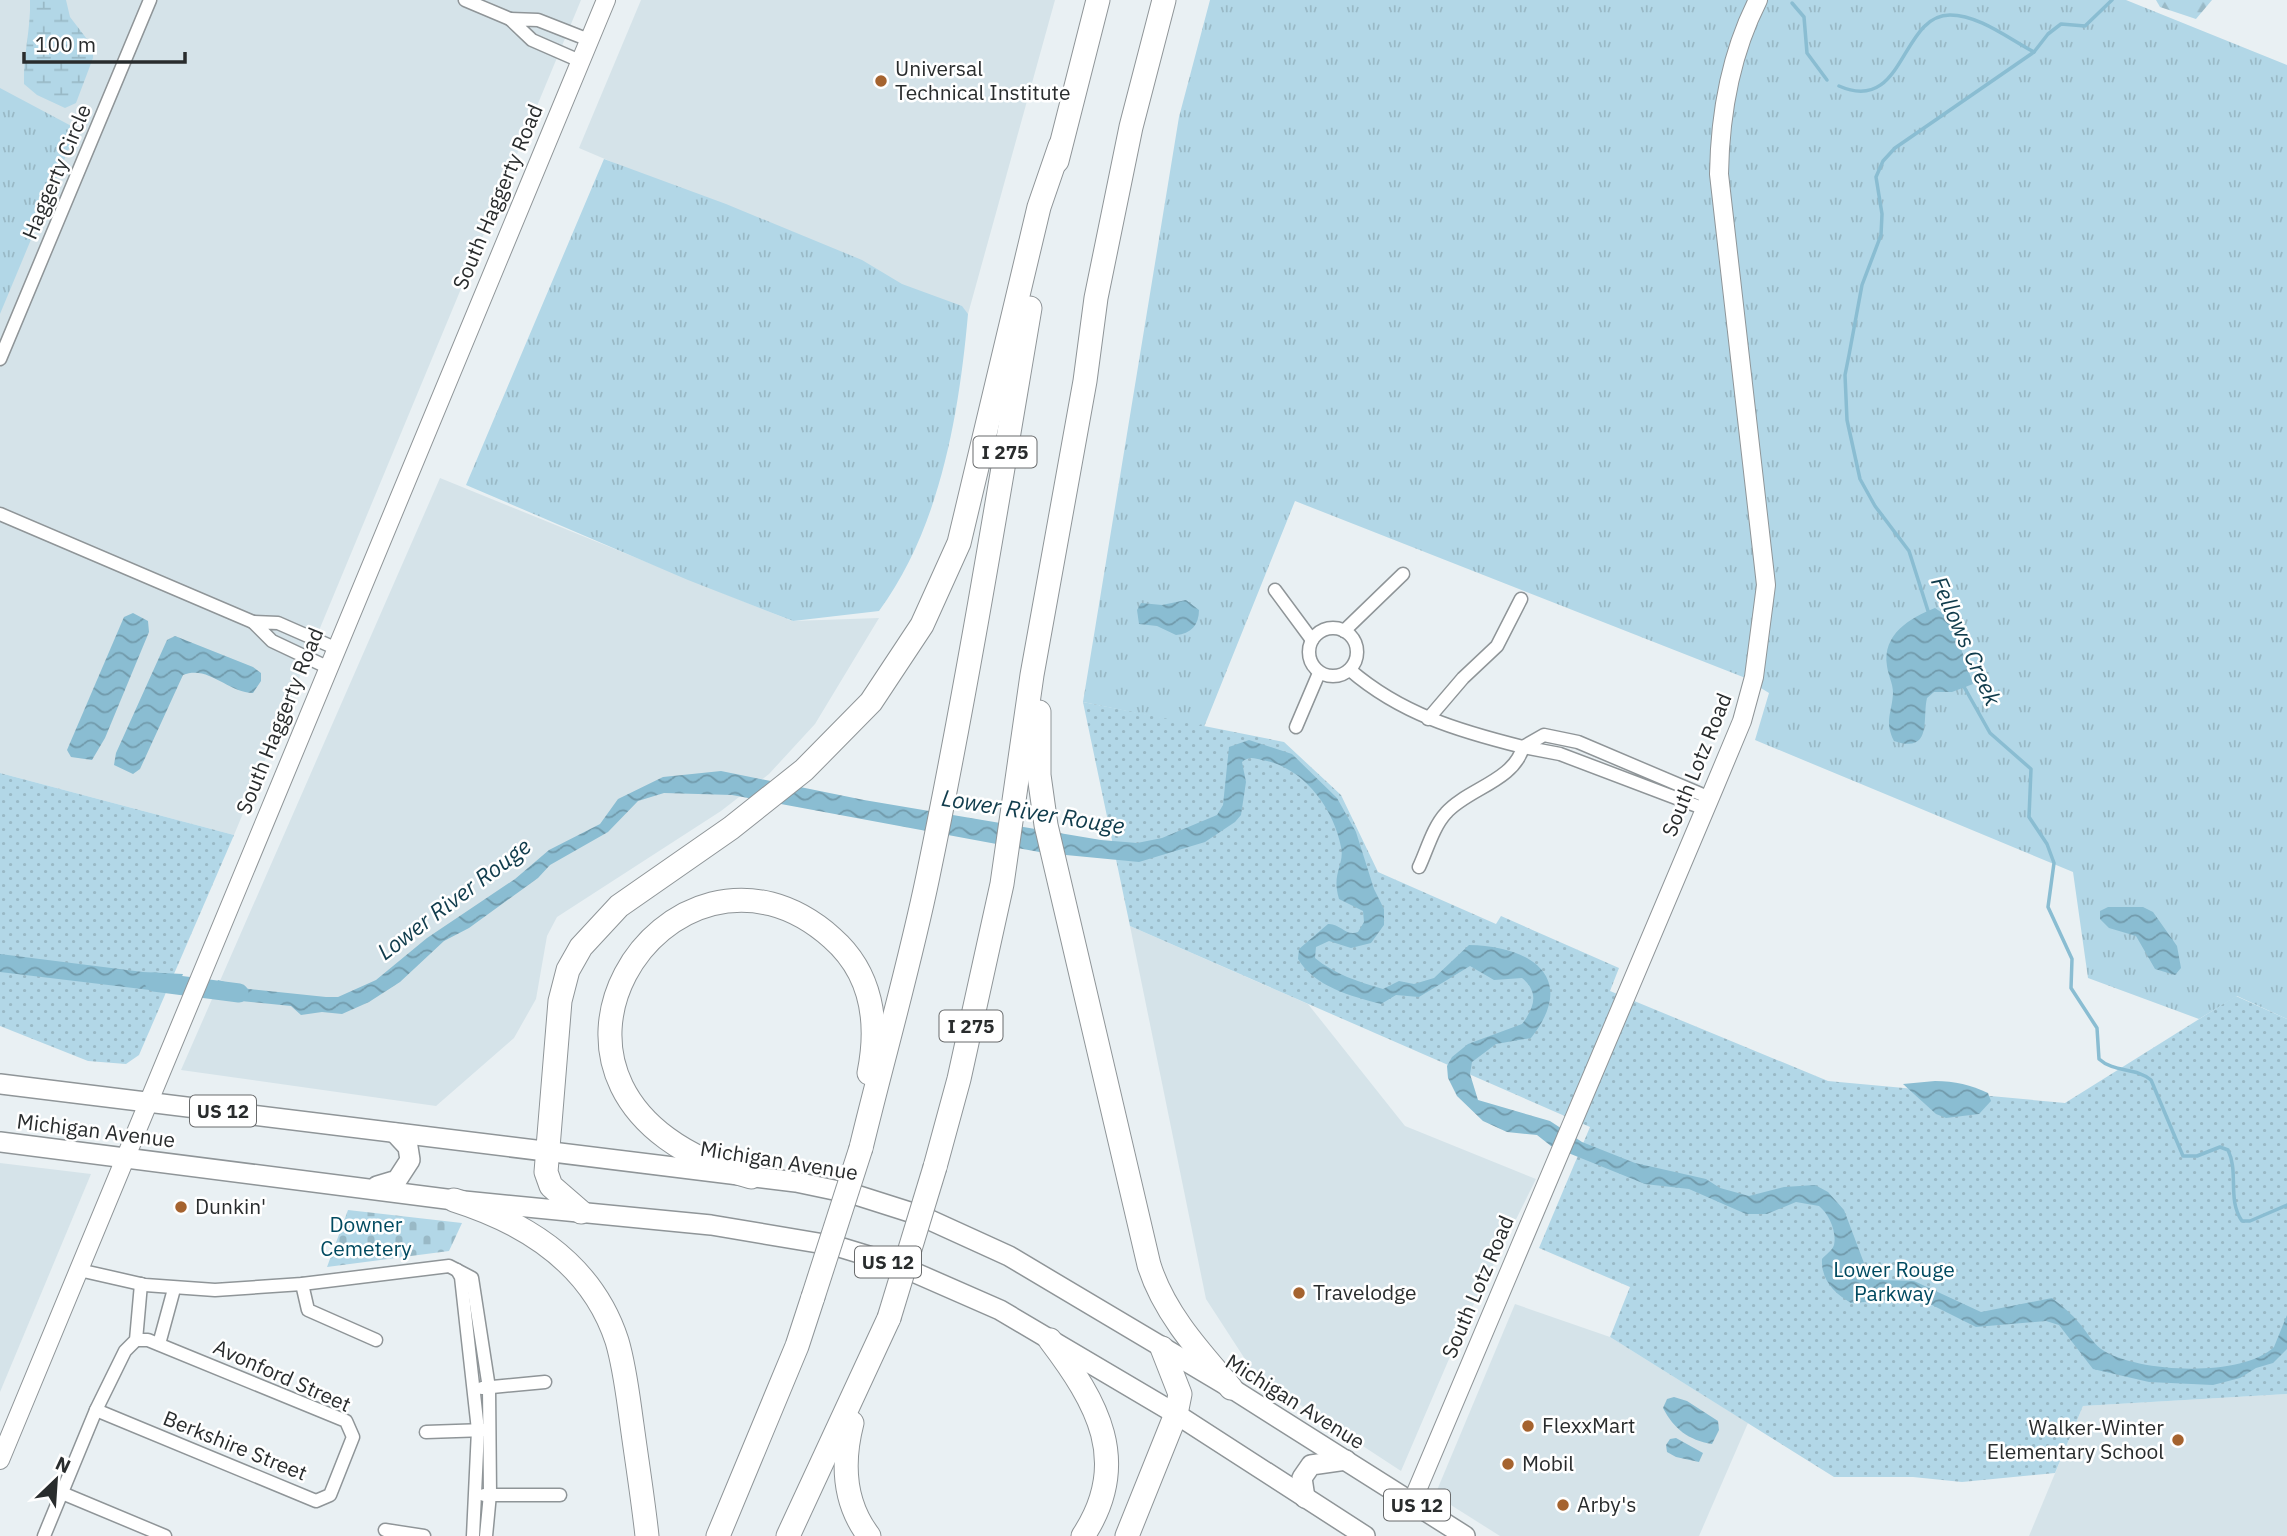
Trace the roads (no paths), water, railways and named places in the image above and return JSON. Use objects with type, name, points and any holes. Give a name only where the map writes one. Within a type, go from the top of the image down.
[{"type":"highway","name":"I 275","points":[[718,1536],[797,1346],[862,1144],[894,1027],[928,874],[980,605],[1060,146],[1098,0]]},
{"type":"highway","points":[[1164,0],[1131,127],[1096,298],[1078,454],[1028,772],[1046,825],[1152,1275],[1178,1324],[1231,1388]]},
{"type":"highway","points":[[581,1212],[551,1186],[546,1172],[560,1000],[574,958],[592,932],[619,906],[731,828],[804,770],[871,702],[922,625],[959,543],[1039,207],[1060,146]]},
{"type":"highway","name":"I 275","points":[[788,1536],[889,1318],[935,1167],[965,1054],[1028,772]]},
{"type":"highway","points":[[751,1177],[698,1160],[656,1131],[629,1100],[615,1066],[611,1045],[613,1007],[626,968],[661,929],[685,914],[705,907],[746,901],[783,908],[819,927],[860,971],[873,1012],[874,1032],[864,1099],[862,1144]]},
{"type":"highway","points":[[454,1200],[502,1217],[538,1237],[567,1261],[593,1293],[606,1315],[621,1358],[647,1536]]},
{"type":"highway","points":[[869,1536],[861,1526],[849,1492],[844,1454],[889,1318]]},
{"type":"highway","points":[[1050,1340],[1082,1384],[1101,1421],[1104,1437],[1105,1485],[1099,1507],[1083,1536]]},
{"type":"highway","points":[[1127,1536],[1176,1414],[1180,1394],[1162,1348]]},
{"type":"main road","name":"South Haggerty Road","points":[[0,1460],[606,0]]},
{"type":"main road","name":"South Lotz Road","points":[[1412,1502],[1707,804],[1752,688],[1766,585],[1719,174],[1721,125],[1729,78],[1758,0]]},
{"type":"main road","name":"Michigan Avenue","points":[[0,1084],[751,1177],[853,1194],[958,1231],[1054,1281],[1231,1388],[1465,1536]]},
{"type":"main road","points":[[372,1188],[397,1180],[408,1168],[411,1153],[396,1133]]},
{"type":"main road","name":"Michigan Avenue","points":[[0,1142],[454,1200],[711,1225],[836,1246],[933,1279],[1000,1310],[1176,1414],[1365,1536]]},
{"type":"main road","points":[[1305,1498],[1302,1478],[1311,1465],[1346,1460]]},
{"type":"street","name":"Haggerty Circle","points":[[0,359],[150,0]]},
{"type":"street","points":[[465,0],[510,19],[532,40],[580,61]]},
{"type":"street","points":[[510,19],[538,20],[589,40]]},
{"type":"street","points":[[0,514],[253,622],[278,623],[335,648]]},
{"type":"street","points":[[1344,631],[1403,574]]},
{"type":"street","points":[[1275,590],[1312,640]]},
{"type":"street","points":[[1428,719],[1497,646],[1521,599]]},
{"type":"street","points":[[253,622],[272,641],[327,667]]},
{"type":"street","points":[[1330,628],[1344,631],[1357,649],[1350,670],[1335,677],[1319,673],[1308,654],[1312,640],[1330,628]]},
{"type":"street","points":[[1350,670],[1374,691],[1428,719],[1462,732],[1560,754],[1707,804]]},
{"type":"street","points":[[1296,727],[1319,673]]},
{"type":"street","points":[[1419,867],[1446,813],[1507,771],[1521,758],[1524,747],[1544,735],[1578,741],[1707,804]]},
{"type":"street","points":[[79,1270],[174,1289],[215,1290],[302,1284],[449,1266],[472,1278],[489,1388],[484,1430],[483,1495],[486,1536]]},
{"type":"street","points":[[457,1270],[461,1276],[474,1388],[484,1430]]},
{"type":"street","points":[[44,1536],[96,1410],[125,1351],[136,1340],[141,1284]]},
{"type":"street","points":[[302,1284],[308,1310],[376,1340]]},
{"type":"street","points":[[159,1344],[174,1289]]},
{"type":"street","name":"Avonford Street","points":[[136,1340],[159,1344],[346,1421],[353,1437],[341,1467]]},
{"type":"street","points":[[474,1388],[545,1382]]},
{"type":"street","name":"Berkshire Street","points":[[96,1410],[316,1501],[330,1494],[341,1467]]},
{"type":"street","points":[[426,1432],[484,1430]]},
{"type":"street","points":[[62,1493],[165,1536]]},
{"type":"street","points":[[483,1495],[560,1495]]},
{"type":"street","points":[[473,1536],[483,1495]]},
{"type":"street","points":[[385,1530],[424,1536]]},
{"type":"water","points":[[1186,600],[1199,610],[1196,624],[1190,631],[1176,635],[1157,626],[1139,624],[1137,610],[1141,603],[1162,605]]},
{"type":"water","points":[[1935,608],[1951,619],[1973,684],[1952,692],[1934,692],[1927,698],[1925,724],[1920,739],[1906,744],[1894,741],[1889,722],[1893,693],[1887,666],[1889,645],[1893,636],[1908,622]]},
{"type":"water","points":[[133,613],[148,621],[149,632],[105,738],[92,760],[71,757],[67,750],[124,617]]},
{"type":"water","points":[[175,636],[253,667],[261,673],[261,681],[253,693],[235,689],[210,676],[192,673],[183,675],[140,769],[133,774],[114,765],[116,753],[167,640]]},
{"type":"water","points":[[1249,740],[1292,754],[1337,798],[1356,832],[1374,889],[1384,909],[1384,925],[1371,943],[1351,948],[1329,941],[1316,947],[1315,958],[1322,964],[1383,989],[1399,981],[1414,984],[1434,978],[1469,945],[1511,951],[1541,969],[1549,982],[1550,998],[1545,1017],[1531,1038],[1496,1044],[1472,1062],[1470,1074],[1478,1100],[1550,1121],[1582,1142],[1635,1163],[1706,1179],[1720,1188],[1749,1196],[1784,1187],[1815,1185],[1828,1192],[1844,1210],[1867,1271],[1879,1280],[1914,1281],[1981,1312],[2052,1298],[2074,1317],[2101,1349],[2117,1357],[2138,1363],[2189,1369],[2238,1364],[2259,1357],[2274,1347],[2287,1315],[2287,1349],[2273,1363],[2256,1368],[2240,1378],[2213,1385],[2149,1382],[2093,1369],[2059,1325],[2046,1321],[1976,1327],[1918,1298],[1851,1303],[1839,1295],[1826,1280],[1822,1259],[1833,1247],[1835,1240],[1829,1218],[1819,1206],[1796,1202],[1767,1214],[1746,1214],[1689,1189],[1645,1184],[1551,1146],[1537,1135],[1507,1132],[1483,1121],[1457,1096],[1448,1078],[1447,1066],[1452,1057],[1468,1044],[1522,1024],[1532,1006],[1531,989],[1522,978],[1494,980],[1470,966],[1419,997],[1396,995],[1381,1004],[1335,989],[1314,977],[1298,959],[1299,949],[1328,924],[1350,933],[1358,932],[1364,922],[1363,911],[1339,899],[1336,882],[1341,847],[1331,818],[1314,791],[1290,771],[1277,764],[1254,758],[1242,762],[1246,782],[1241,815],[1235,822],[1205,842],[1139,862],[1045,853],[732,795],[664,793],[638,801],[608,832],[550,865],[538,878],[469,928],[444,941],[400,982],[369,1002],[342,1014],[322,1012],[301,1015],[291,1006],[210,998],[218,980],[249,989],[338,997],[376,980],[427,938],[515,879],[549,850],[600,824],[618,799],[663,777],[721,771],[864,800],[1101,840],[1137,843],[1162,838],[1217,815],[1223,805],[1229,747]]},
{"type":"water","points":[[2108,907],[2143,907],[2153,912],[2177,946],[2181,968],[2175,975],[2155,969],[2136,936],[2109,928],[2100,919],[2100,911]]},
{"type":"water","points":[[0,954],[143,972],[183,974],[175,993],[0,972]]},
{"type":"water","points":[[1935,1081],[1975,1088],[1988,1093],[1991,1101],[1979,1114],[1946,1118],[1936,1114],[1903,1084]]},
{"type":"water","points":[[1674,1397],[1687,1401],[1718,1421],[1719,1430],[1712,1444],[1696,1440],[1672,1422],[1663,1408],[1667,1399]]},
{"type":"water","points":[[1676,1438],[1703,1453],[1699,1462],[1667,1452],[1666,1445],[1670,1439]]},
{"type":"waterway","name":"Fellows Creek","points":[[1929,614],[1909,551],[1875,506],[1860,479],[1847,420],[1845,375],[1862,285],[1881,235],[1882,214],[1876,177],[1883,161],[1895,148],[2034,52],[2048,34],[2061,24],[2085,26],[2112,0]]},
{"type":"waterway","points":[[1792,3],[1804,17],[1807,53],[1827,80]]},
{"type":"waterway","points":[[1839,86],[1861,91],[1877,87],[1890,76],[1921,30],[1934,19],[1950,15],[1983,23],[2034,52]]},
{"type":"waterway","name":"Fellows Creek","points":[[1963,685],[1990,733],[2031,769],[2029,817],[2047,844],[2054,863],[2048,907],[2072,959],[2071,988],[2097,1028],[2099,1059],[2151,1080],[2183,1156],[2197,1156],[2220,1147],[2228,1150],[2233,1167],[2235,1204],[2242,1221],[2250,1221],[2287,1205]]},
{"type":"waterway","name":"Lower River Rouge","points":[[154,982],[239,993]]},
{"type":"place","name":"Universal Technical Institute","points":[[881,81]]},
{"type":"place","name":"Dunkin'","points":[[181,1207]]},
{"type":"place","name":"Travelodge","points":[[1299,1293]]},
{"type":"place","name":"FlexxMart","points":[[1528,1426]]},
{"type":"place","name":"Walker-Winter Elementary School","points":[[2178,1440]]},
{"type":"place","name":"Mobil","points":[[1508,1464]]},
{"type":"place","name":"Arby's","points":[[1563,1505]]},
{"type":"park label","name":"Downer Cemetery","points":[[366,1237]]},
{"type":"park label","name":"Lower Rouge Parkway","points":[[1894,1282]]}]
